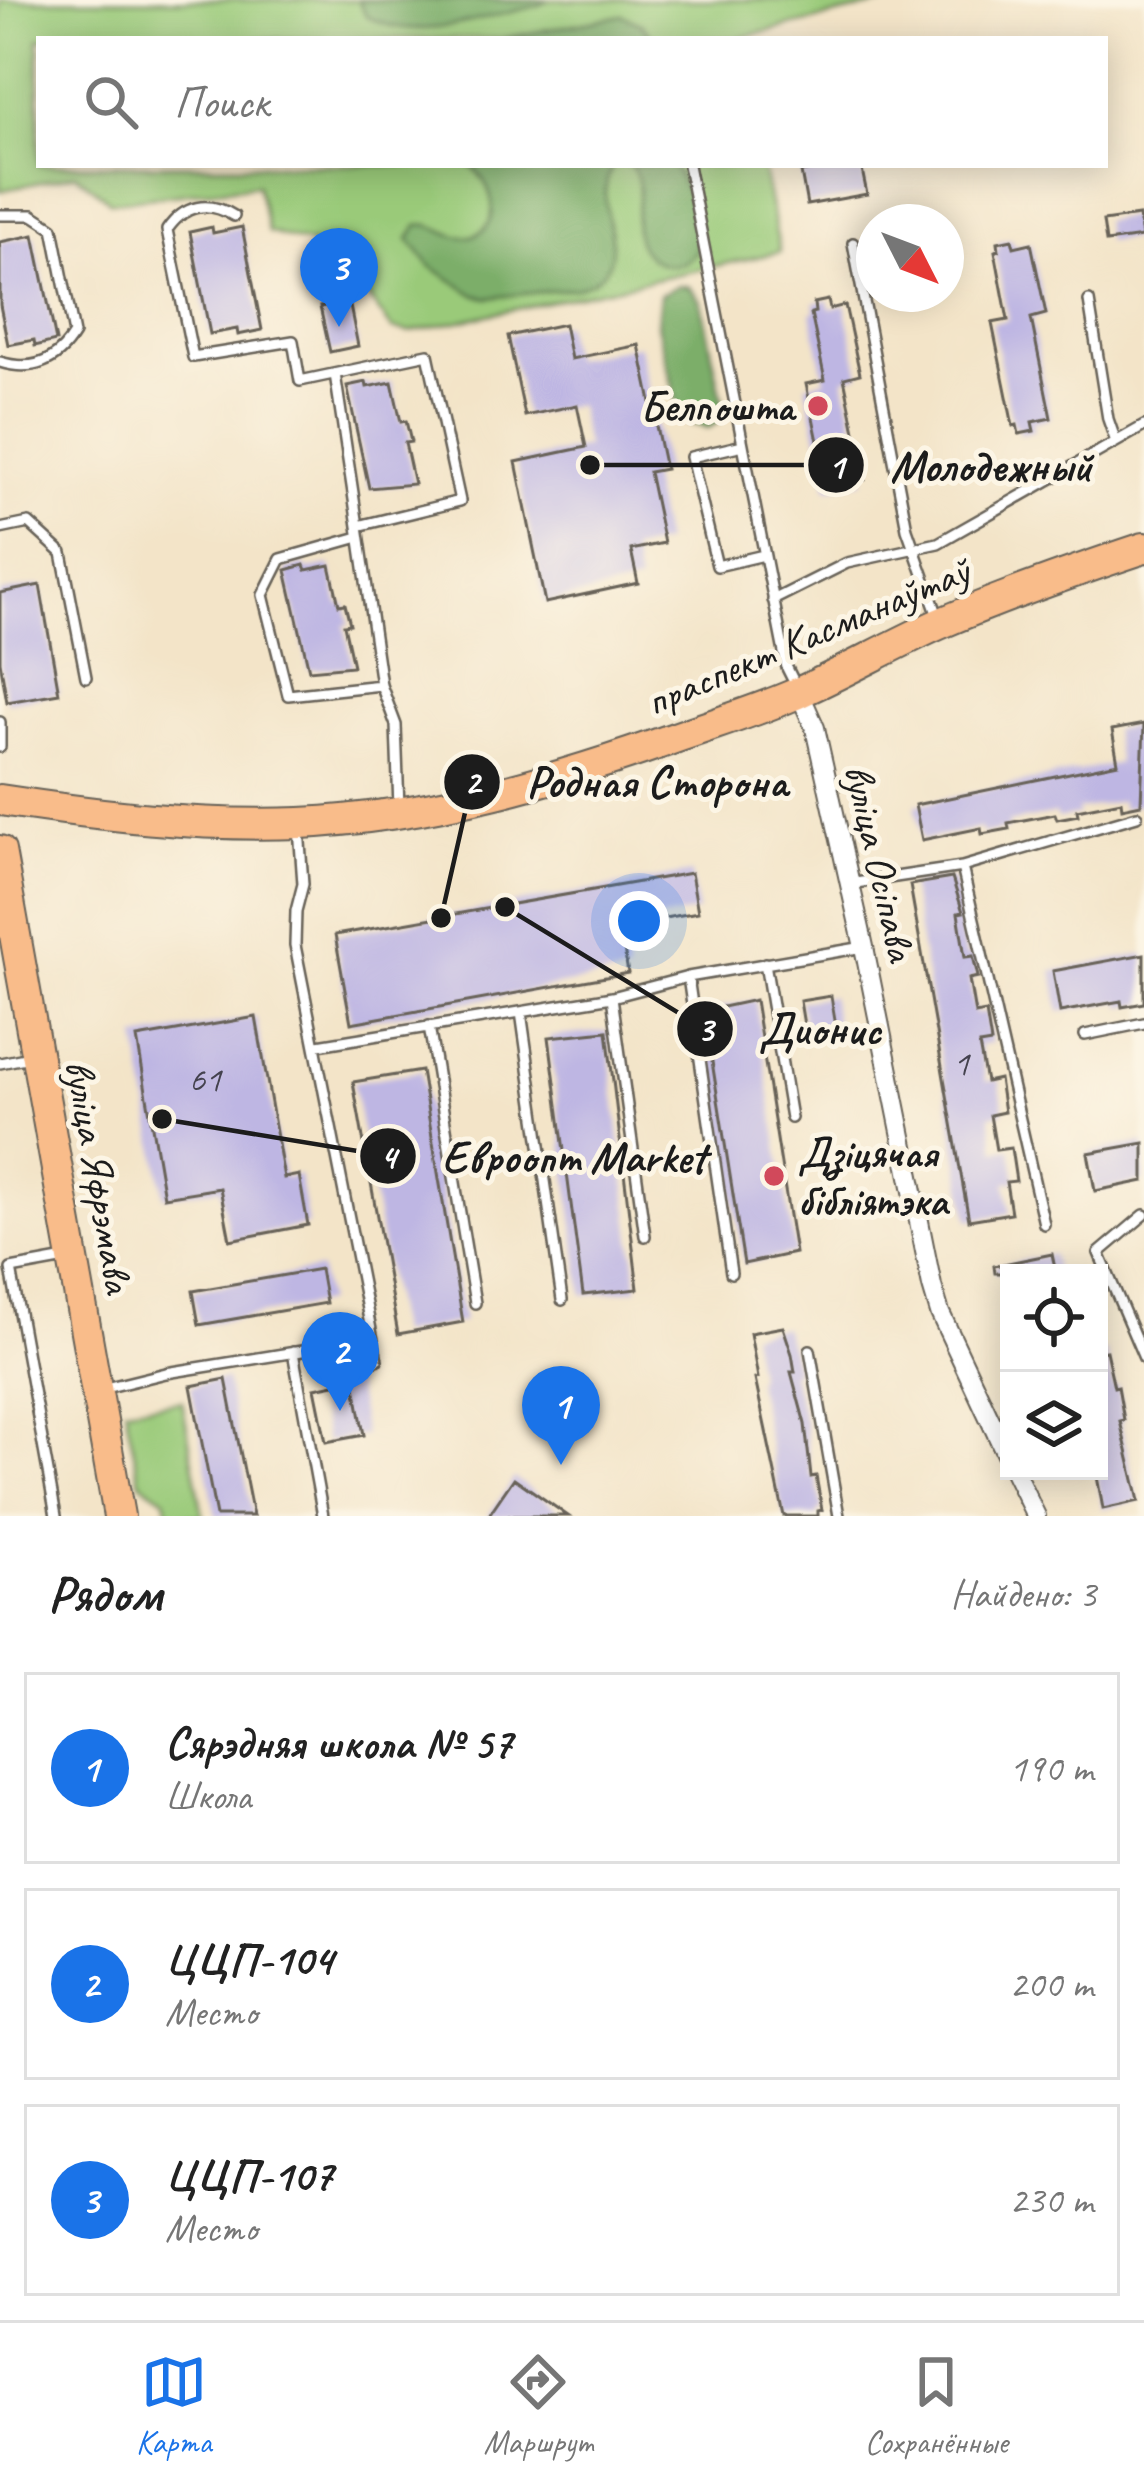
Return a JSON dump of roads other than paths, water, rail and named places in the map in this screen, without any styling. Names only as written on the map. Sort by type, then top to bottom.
[{"type":"main road","name":"праспект Касманаўтаў","points":[[0,800],[180,821],[299,823],[399,814],[471,799],[630,754],[800,692],[940,624],[1043,581],[1144,548]]},
{"type":"main road","name":"вуліца Яфрэмава","points":[[0,851],[10,973],[35,1056],[118,1516]]},
{"type":"street","name":"вуліца Осіпава","points":[[800,692],[815,728],[864,947],[923,1251],[940,1313],[1000,1441]]},
{"type":"street","points":[[1018,1480],[1036,1516]]},
{"type":"lane","points":[[689,168],[787,668],[800,692]]},
{"type":"lane","points":[[234,216],[218,207],[200,206],[180,214],[167,230],[193,357],[293,341],[300,381],[428,354],[460,501],[281,559],[263,595],[288,695],[381,685]]},
{"type":"lane","points":[[0,215],[33,215],[53,228],[74,334],[62,351],[45,362],[25,367],[0,362]]},
{"type":"lane","points":[[853,243],[907,529],[940,624]]},
{"type":"lane","points":[[1089,301],[1116,442]]},
{"type":"lane","points":[[334,374],[381,685],[396,725],[399,814]]},
{"type":"lane","points":[[773,600],[847,563],[938,543],[1144,426]]},
{"type":"lane","points":[[742,445],[692,457],[717,566],[764,555]]},
{"type":"lane","points":[[0,529],[29,523],[62,553],[86,677]]},
{"type":"lane","points":[[0,747],[1,724]]},
{"type":"lane","points":[[849,884],[962,867],[1137,816]]},
{"type":"lane","points":[[299,823],[303,884],[295,945],[376,1360]]},
{"type":"lane","points":[[962,867],[1044,1224]]},
{"type":"lane","points":[[318,1045],[612,997],[688,977],[864,947]]},
{"type":"lane","points":[[765,963],[791,1118]]},
{"type":"lane","points":[[688,977],[730,1273]]},
{"type":"lane","points":[[612,997],[645,1237]]},
{"type":"lane","points":[[521,1012],[562,1300]]},
{"type":"lane","points":[[1085,1035],[1144,1022]]},
{"type":"lane","points":[[430,1026],[475,1303]]},
{"type":"lane","points":[[0,1063],[35,1056]]},
{"type":"lane","points":[[1144,1215],[1099,1253],[1144,1358]]},
{"type":"lane","points":[[56,1516],[6,1270],[71,1258]]},
{"type":"lane","points":[[96,1390],[308,1349]]},
{"type":"lane","points":[[810,1350],[838,1516]]},
{"type":"lane","points":[[293,1352],[323,1516]]},
{"type":"place","name":"ЦЦП-107","points":[[339,327]]},
{"type":"place","name":"Белпошта","points":[[818,406]]},
{"type":"place","name":"Молодежный","points":[[590,465]]},
{"type":"place","name":"Дионис","points":[[505,907]]},
{"type":"place","name":"Родная Сторона","points":[[441,918]]},
{"type":"place","name":"Евроопт Market","points":[[162,1119]]},
{"type":"place","name":"Дзіцячая бібліятэка","points":[[774,1176]]},
{"type":"place","name":"ЦЦП-104","points":[[340,1411]]},
{"type":"place","name":"Сярэдняя школа № 57","points":[[561,1465]]}]
